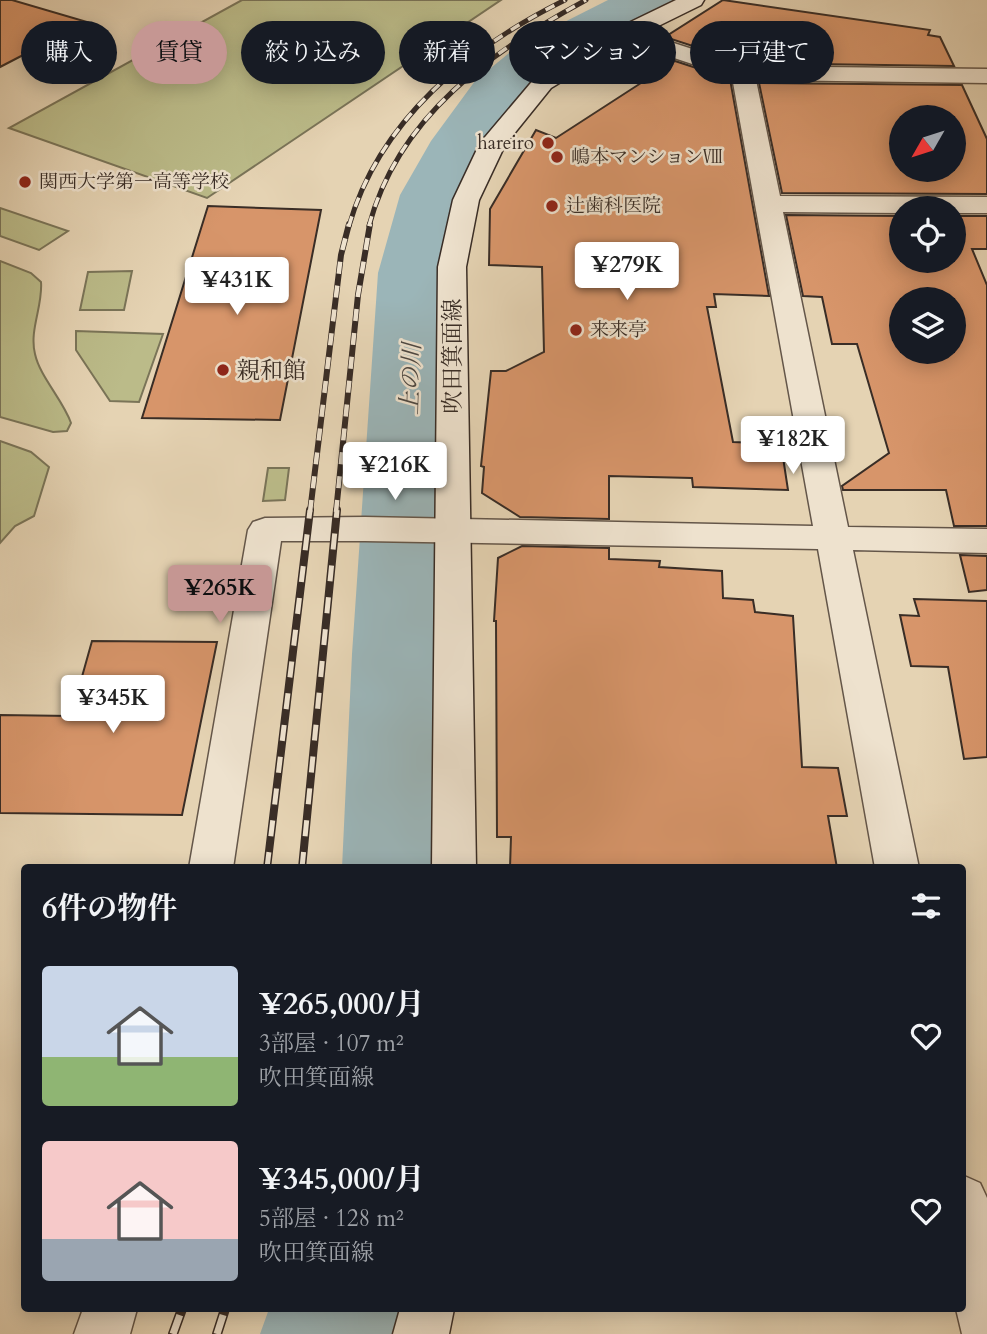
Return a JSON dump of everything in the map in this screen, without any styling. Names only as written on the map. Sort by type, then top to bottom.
[{"type":"street","name":"吹田箕面線","points":[[650,21],[693,0]]},
{"type":"street","points":[[834,74],[987,76]]},
{"type":"street","name":"吹田箕面線","points":[[454,864],[437,531],[452,267],[466,200],[492,143],[542,84]]},
{"type":"street","points":[[745,84],[896,864]]},
{"type":"street","points":[[768,204],[987,205]]},
{"type":"street","points":[[212,864],[265,530],[365,529],[987,541]]},
{"type":"street","points":[[966,1221],[987,1327]]},
{"type":"street","points":[[102,1334],[109,1312]]},
{"type":"street","points":[[421,1334],[426,1312]]},
{"type":"green space","points":[[242,0],[501,0],[470,21],[399,21],[399,69],[385,78],[385,21],[241,21],[241,84],[376,84],[207,198],[9,128],[89,84],[117,84],[117,69],[131,61],[131,84],[227,84],[227,21],[204,21]]},
{"type":"green space","points":[[0,208],[68,231],[39,250],[0,236]]},
{"type":"green space","points":[[0,261],[31,273],[41,282],[34,336],[35,354],[71,423],[67,431],[53,432],[0,417]]},
{"type":"green space","points":[[132,271],[124,310],[80,310],[88,272]]},
{"type":"green space","points":[[76,331],[163,334],[139,402],[110,401],[76,350]]},
{"type":"green space","points":[[0,441],[31,452],[49,467],[34,516],[15,526],[0,543]]},
{"type":"green space","points":[[268,468],[289,468],[285,500],[263,501]]},
{"type":"building","points":[[0,0],[12,0],[84,21],[21,21],[21,56],[0,67]]},
{"type":"building","points":[[723,0],[930,30],[928,35],[940,37],[954,66],[834,64],[834,21],[690,21]]},
{"type":"building","points":[[690,21],[690,45],[676,41],[676,30]]},
{"type":"building","points":[[676,61],[690,66],[690,84],[731,84],[769,296],[714,294],[716,307],[707,307],[733,442],[781,444],[788,490],[693,487],[692,478],[609,476],[609,519],[520,517],[482,493],[484,467],[481,466],[491,371],[506,371],[544,352],[542,267],[489,265],[490,209],[536,130],[556,138],[639,84],[676,84]]},
{"type":"building","points":[[759,84],[962,85],[987,139],[987,194],[782,193]]},
{"type":"building","name":"親和館","points":[[208,206],[321,210],[280,420],[142,418]]},
{"type":"building","points":[[786,215],[889,216],[889,273],[966,273],[966,216],[987,216],[987,249],[972,249],[987,285],[987,526],[954,526],[946,490],[843,490],[842,486],[889,453],[857,344],[832,344],[822,297],[803,296]]},
{"type":"building","points":[[522,546],[609,548],[609,559],[660,561],[659,567],[722,571],[723,598],[753,600],[755,612],[793,616],[802,767],[838,768],[847,816],[828,816],[836,864],[510,864],[511,837],[497,837],[494,621],[498,558]]},
{"type":"building","points":[[960,555],[987,556],[987,590],[969,592]]},
{"type":"building","points":[[914,599],[987,601],[987,757],[964,759],[948,667],[911,666],[900,615],[919,616]]},
{"type":"building","points":[[92,641],[217,642],[182,815],[0,813],[0,715],[71,716]]},
{"type":"waterway","name":"上の川","points":[[398,864],[401,654],[414,273],[434,195],[463,141],[496,94],[540,57],[584,32],[653,0]]},
{"type":"waterway","name":"上の川","points":[[331,1334],[338,1312]]},
{"type":"railway","points":[[349,226],[363,188],[382,153],[405,120],[463,64],[495,40],[565,0]]},
{"type":"railway","points":[[369,226],[383,187],[402,151],[453,91],[517,41],[586,0]]},
{"type":"railway","points":[[310,512],[341,255],[349,224]]},
{"type":"railway","points":[[336,512],[358,295],[370,224]]},
{"type":"railway","points":[[267,864],[310,510]]},
{"type":"railway","points":[[302,864],[337,510]]},
{"type":"railway","points":[[173,1334],[181,1312]]},
{"type":"railway","points":[[217,1334],[224,1312]]},
{"type":"place","name":"hareiro","points":[[548,143]]},
{"type":"place","name":"嶋本マンションⅧ","points":[[557,157]]},
{"type":"place","name":"関西大学第一高等学校","points":[[25,182]]},
{"type":"place","name":"辻歯科医院","points":[[552,206]]},
{"type":"place","name":"来来亭","points":[[576,330]]},
{"type":"place","name":"親和館","points":[[223,370]]}]
